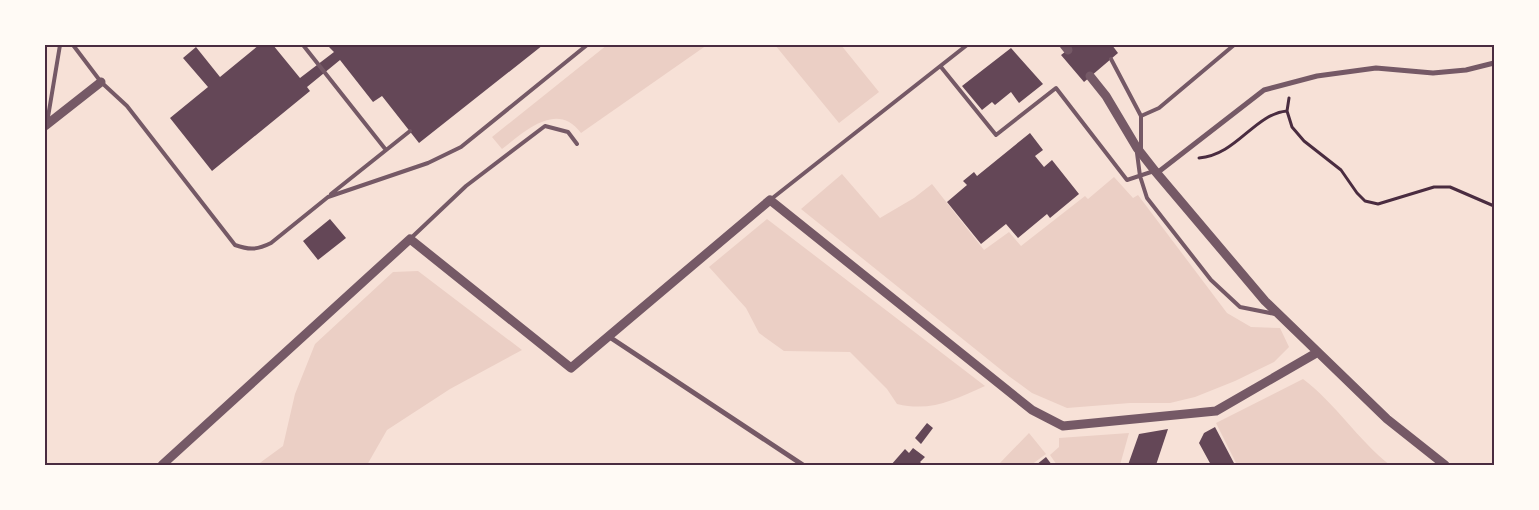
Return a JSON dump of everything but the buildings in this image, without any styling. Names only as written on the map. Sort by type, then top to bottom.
[{"type":"street","points":[[1156,172],[1264,90],[1317,76],[1376,68],[1433,73],[1466,70],[1494,63]]},
{"type":"street","points":[[1090,76],[1106,96],[1139,150],[1156,172],[1277,314],[1387,419],[1445,465]]},
{"type":"street","points":[[46,125],[100,82]]},
{"type":"street","points":[[162,465],[410,239],[571,368],[770,200],[1032,410],[1063,426],[1216,412],[1318,352]]},
{"type":"street","points":[[607,336],[803,465]]},
{"type":"lane","points":[[46,125],[60,45]]},
{"type":"lane","points":[[73,45],[100,82],[127,106],[235,245],[249,250],[260,249],[271,243],[410,131]]},
{"type":"lane","points":[[303,45],[386,150]]},
{"type":"lane","points":[[328,197],[428,163],[461,147],[587,45]]},
{"type":"lane","points":[[770,200],[967,45]]},
{"type":"lane","points":[[1141,116],[1159,108],[1234,45]]},
{"type":"lane","points":[[1111,59],[1141,116],[1140,176],[1147,198],[1211,280],[1240,307],[1277,314]]},
{"type":"lane","points":[[941,67],[996,135],[1056,88],[1127,180],[1156,172]]},
{"type":"lane","points":[[410,239],[466,186],[545,126],[568,132],[577,144]]},
{"type":"path","points":[[1290,83],[1288,111],[1292,127],[1304,141],[1340,170],[1357,193],[1365,200],[1378,204],[1434,186],[1450,187],[1494,206]]},
{"type":"path","points":[[1187,150],[1197,158],[1213,157],[1230,148],[1270,117],[1279,112],[1288,111]]},
{"type":"shaded area","points":[[607,45],[707,45],[581,133],[572,124],[562,119],[551,119],[530,128],[502,149],[492,137]]},
{"type":"shaded area","points":[[775,45],[841,45],[879,92],[839,123]]},
{"type":"shaded area","points":[[842,174],[880,218],[914,198],[932,184],[984,250],[1009,232],[1021,246],[1085,196],[1088,199],[1114,177],[1133,198],[1138,195],[1227,313],[1251,327],[1280,328],[1289,347],[1274,362],[1235,381],[1195,397],[1170,403],[1130,403],[1067,408],[1032,393],[1010,377],[801,209]]},
{"type":"shaded area","points":[[767,219],[985,386],[932,406],[921,407],[897,404],[887,389],[850,352],[784,351],[759,333],[746,308],[709,267]]},
{"type":"shaded area","points":[[418,271],[522,350],[450,389],[387,430],[367,465],[257,465],[283,446],[295,394],[315,344],[393,272]]},
{"type":"shaded area","points":[[1303,379],[1326,399],[1368,445],[1390,465],[1237,465],[1216,423]]},
{"type":"shaded area","points":[[1029,433],[1046,454],[1031,465],[998,465]]},
{"type":"shaded area","points":[[1129,433],[1120,465],[1057,465],[1050,455],[1059,447],[1059,438]]}]
